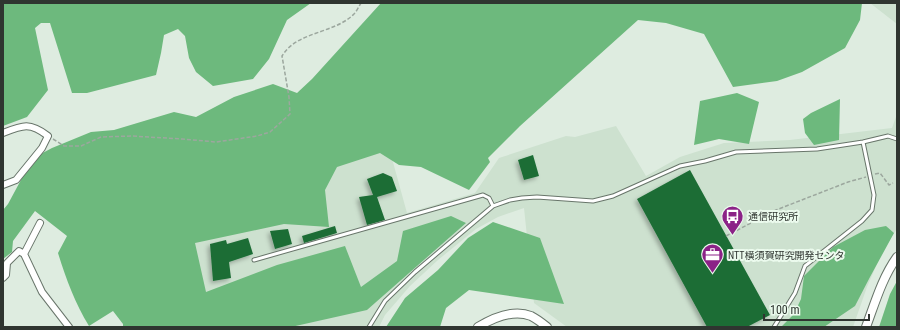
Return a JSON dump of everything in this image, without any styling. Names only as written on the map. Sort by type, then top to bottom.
[{"type":"street","points":[[3,133],[29,125],[40,129],[48,136],[42,148],[16,180],[3,185]]},
{"type":"street","points":[[24,254],[40,223]]},
{"type":"street","points":[[3,278],[6,276],[7,263],[19,251],[24,254],[42,292],[69,327]]},
{"type":"street","points":[[866,327],[881,286],[890,267],[897,257]]},
{"type":"street","points":[[478,327],[499,317],[520,314],[530,316],[547,327]]},
{"type":"lane","points":[[369,327],[385,301],[427,262],[492,206],[510,200],[537,197],[593,201],[613,196],[680,166],[705,161],[736,152],[816,149],[862,142],[888,136],[897,139]]},
{"type":"lane","points":[[774,327],[795,293],[805,266],[862,221],[872,210],[874,195],[862,142]]},
{"type":"lane","points":[[254,260],[483,195],[489,198],[492,206]]},
{"type":"path","points":[[48,136],[64,146],[81,146],[101,137],[132,136],[216,142],[256,136],[270,132],[290,114],[289,97],[282,56],[286,49],[296,41],[344,21],[354,13],[361,3]]},
{"type":"path","points":[[726,236],[776,210],[848,182],[880,173],[889,185],[893,183]]},
{"type":"shaded area","points":[[870,3],[897,3],[897,24]]},
{"type":"shaded area","points":[[897,114],[897,229],[883,250],[867,287],[853,327],[567,327],[534,303],[524,208],[498,217],[476,229],[438,260],[410,286],[385,315],[379,327],[208,327],[191,232],[317,185],[341,150],[388,144],[407,213],[475,193],[499,158],[566,136],[575,137],[616,126],[646,176],[680,157],[724,143],[790,140],[892,128]]},
{"type":"green space","points":[[3,3],[311,3],[287,20],[269,59],[253,79],[213,86],[196,72],[189,58],[185,36],[178,29],[164,35],[156,75],[87,93],[72,93],[50,23],[41,23],[35,28],[48,90],[27,117],[3,126]]},
{"type":"green space","points":[[381,3],[862,3],[860,20],[845,48],[802,72],[777,81],[733,87],[704,34],[666,23],[638,20],[520,126],[488,158],[490,162],[469,190],[421,167],[399,165],[380,153],[337,167],[325,190],[329,227],[284,224],[195,243],[206,292],[277,265],[345,246],[361,287],[397,261],[403,231],[451,216],[466,223],[367,310],[291,327],[123,327],[123,324],[113,311],[89,326],[71,291],[58,253],[67,236],[35,211],[13,241],[12,252],[3,259],[3,210],[35,157],[52,148],[91,132],[114,130],[174,112],[196,117],[234,97],[273,84],[297,93],[312,79]]},
{"type":"green space","points":[[737,93],[759,102],[749,144],[719,139],[694,145],[700,101]]},
{"type":"green space","points":[[840,99],[839,140],[814,145],[805,133],[803,119],[811,113]]},
{"type":"green space","points":[[493,222],[540,238],[564,304],[469,290],[446,308],[440,327],[386,327],[405,298],[438,270],[468,238]]},
{"type":"green space","points":[[886,226],[894,233],[855,306],[824,327],[781,327],[794,314],[801,299],[804,276],[833,247],[865,230]]},
{"type":"green space","points":[[897,281],[897,327],[879,327],[890,294]]},
{"type":"building","points":[[533,155],[539,176],[524,180],[518,160]]},
{"type":"building","name":"NTT横須賀研究開発センタ","points":[[690,170],[770,315],[747,327],[707,327],[637,199]]},
{"type":"building","points":[[383,173],[392,177],[397,191],[377,197],[385,220],[367,225],[359,197],[373,195],[367,179]]},
{"type":"building","points":[[335,226],[337,233],[304,243],[302,236]]},
{"type":"building","points":[[288,229],[292,244],[275,249],[270,231]]},
{"type":"building","points":[[248,238],[253,254],[229,262],[231,278],[213,281],[210,244],[226,240],[227,244]]},
{"type":"place","name":"通信研究所","points":[[732,236]]},
{"type":"place","name":"NTT横須賀研究開発センタ","points":[[713,274]]}]
